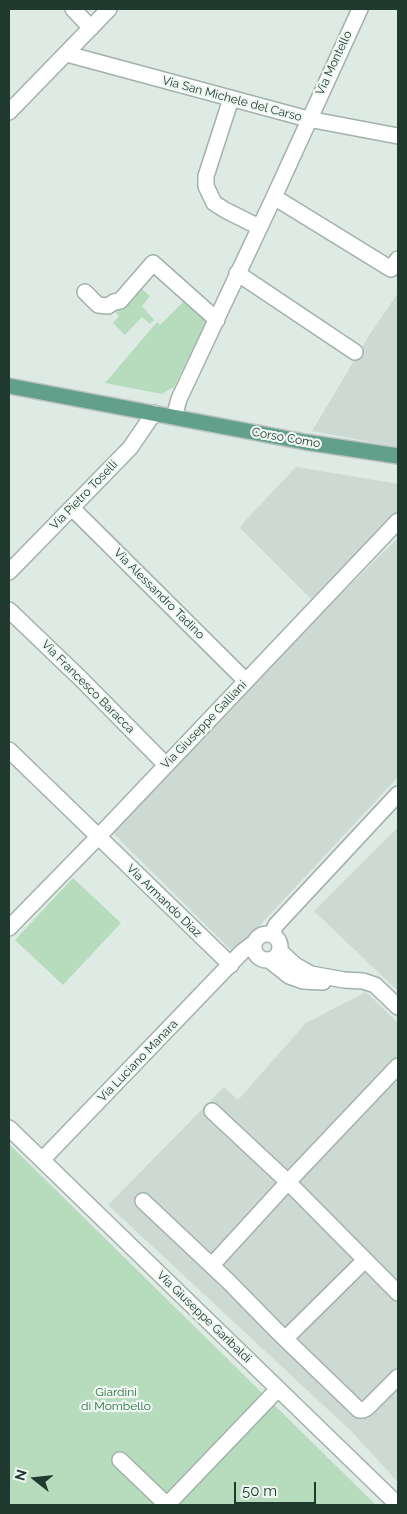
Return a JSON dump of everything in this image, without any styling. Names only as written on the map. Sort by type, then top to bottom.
[{"type":"main road","name":"Corso Como","points":[[9,386],[323,445],[398,456]]},
{"type":"street","points":[[9,112],[109,9]]},
{"type":"street","name":"Via Montello","points":[[237,273],[360,9]]},
{"type":"street","points":[[78,11],[91,28]]},
{"type":"street","name":"Via San Michele del Carso","points":[[67,54],[308,119],[398,136]]},
{"type":"street","points":[[231,99],[206,176],[206,186],[214,203],[259,227]]},
{"type":"street","points":[[274,197],[391,269],[398,259]]},
{"type":"street","points":[[85,292],[98,305],[108,306],[120,301],[153,263],[217,320]]},
{"type":"street","points":[[174,417],[179,399],[237,273],[354,352]]},
{"type":"street","name":"Via Pietro Toselli","points":[[9,572],[130,448],[154,413]]},
{"type":"street","name":"Via Alessandro Tadino","points":[[72,508],[246,681]]},
{"type":"street","name":"Via Giuseppe Galliani","points":[[9,928],[398,521]]},
{"type":"street","name":"Via Francesco Baracca","points":[[9,610],[166,765]]},
{"type":"street","name":"Via Armando Diaz","points":[[9,750],[98,837],[233,963]]},
{"type":"street","points":[[233,963],[249,956],[265,953],[280,943],[272,934],[276,925],[398,794]]},
{"type":"street","points":[[265,953],[289,976],[303,981],[363,981],[374,985],[398,1007]]},
{"type":"street","name":"Via Luciano Manara","points":[[42,1160],[233,963]]},
{"type":"street","points":[[212,1265],[398,1066]]},
{"type":"street","points":[[212,1111],[288,1182],[398,1292]]},
{"type":"street","name":"Via Giuseppe Garibaldi","points":[[9,1128],[398,1505]]},
{"type":"street","points":[[143,1201],[212,1265],[359,1410],[366,1408],[398,1377]]},
{"type":"street","points":[[285,1339],[365,1260]]},
{"type":"street","points":[[120,1460],[167,1505],[278,1389]]},
{"type":"shaded area","points":[[398,293],[398,447],[312,431],[370,334]]},
{"type":"shaded area","points":[[296,467],[398,484],[398,511],[311,599],[240,528]]},
{"type":"shaded area","points":[[398,538],[398,777],[234,953],[113,833],[336,599]]},
{"type":"shaded area","points":[[398,827],[398,991],[314,911]]},
{"type":"shaded area","points":[[366,992],[398,1023],[398,1482],[351,1431],[108,1205],[224,1087],[238,1100],[306,1023]]},
{"type":"green space","points":[[141,288],[150,296],[142,306],[154,320],[150,324],[142,317],[125,335],[113,323],[119,316],[113,309],[115,307],[123,308]]},
{"type":"green space","points":[[186,299],[208,318],[174,387],[162,394],[105,383],[157,322],[160,325]]},
{"type":"green space","points":[[73,878],[121,923],[63,985],[15,940]]},
{"type":"green space","name":"Giardini di Mombello","points":[[9,1144],[376,1505],[9,1505]]}]
